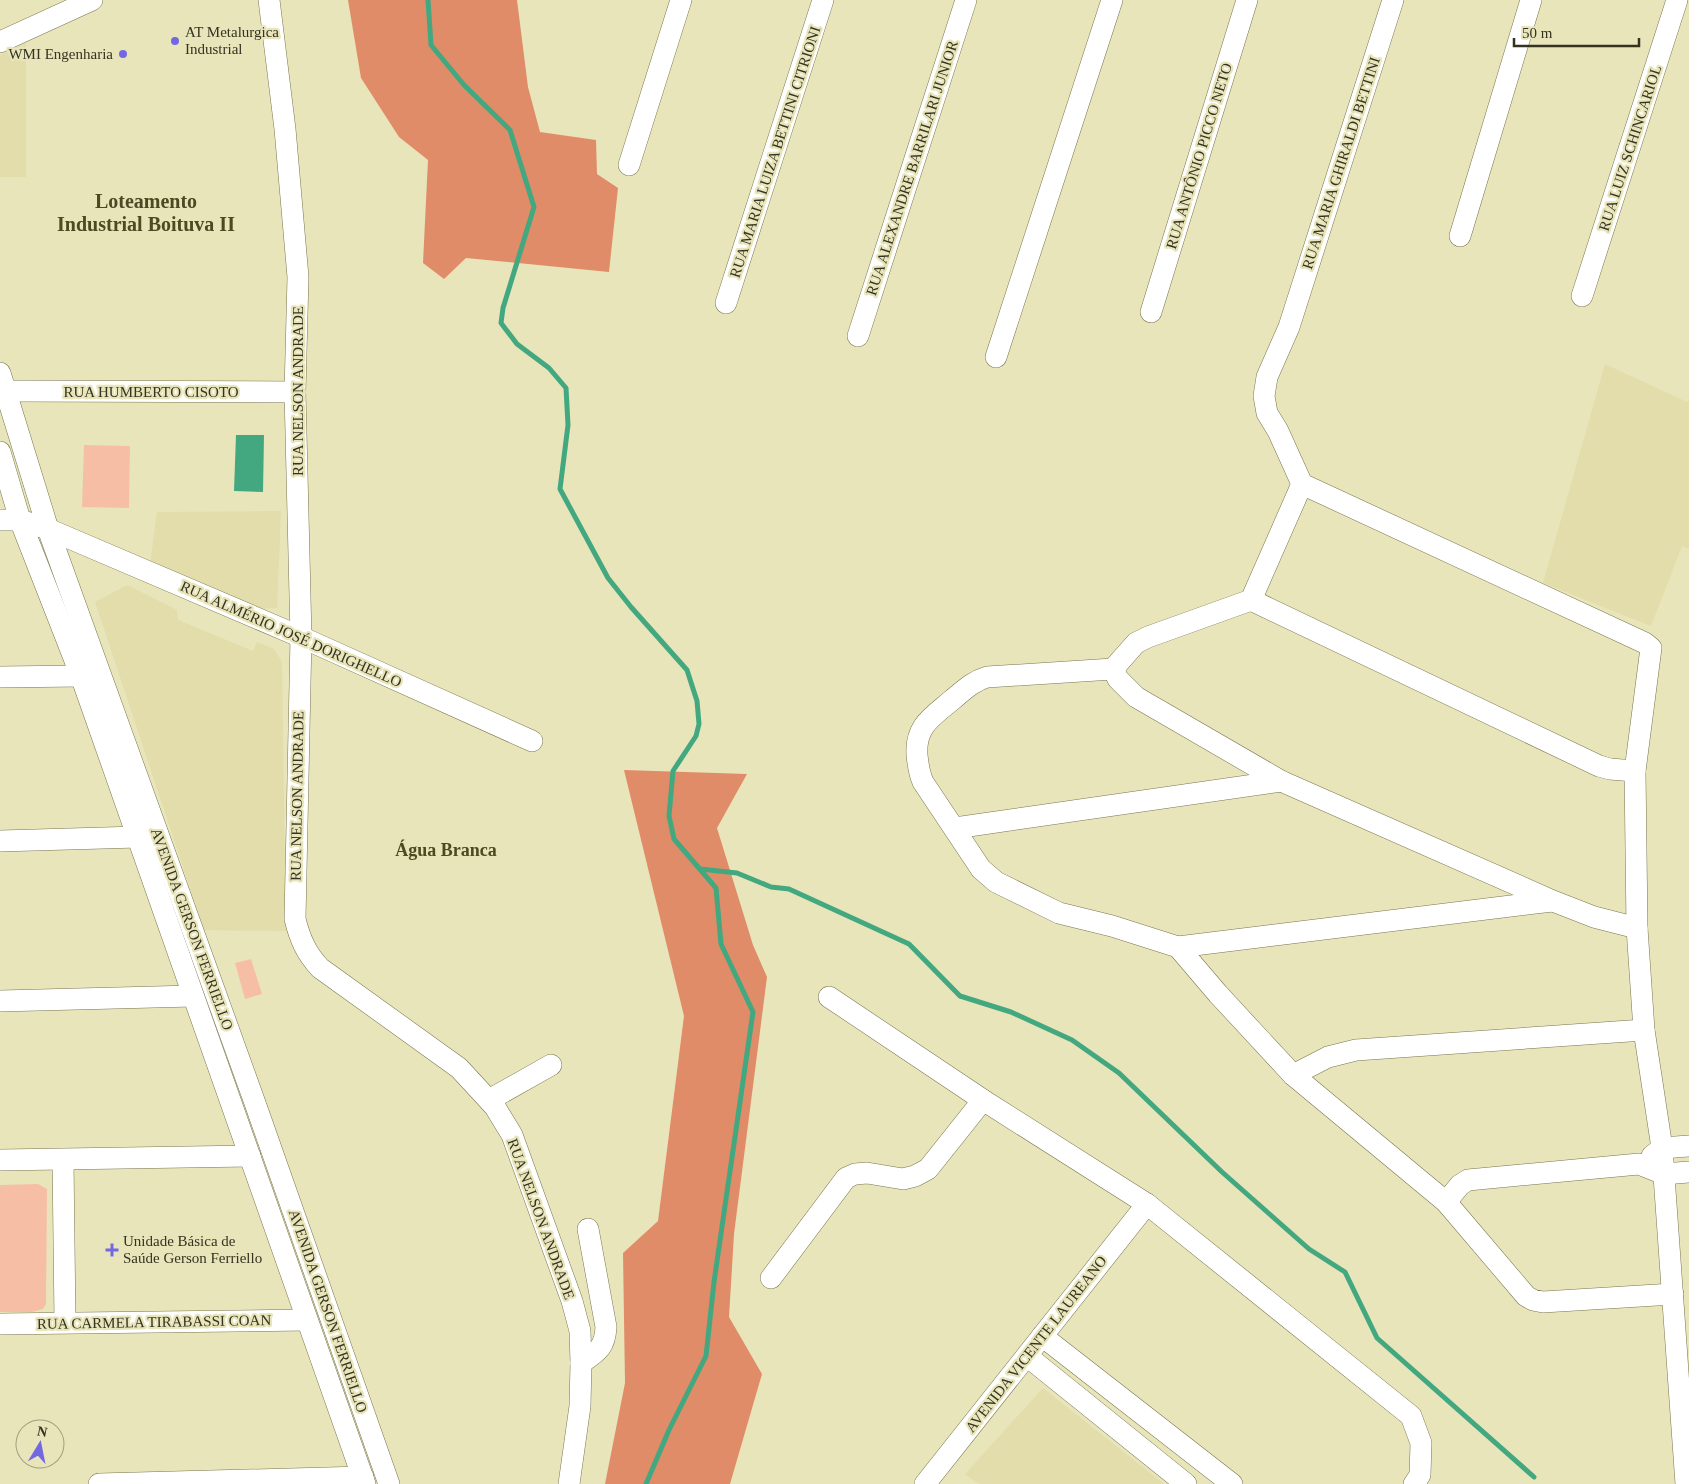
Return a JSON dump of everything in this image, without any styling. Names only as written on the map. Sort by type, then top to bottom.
[{"type":"street","points":[[0,42],[92,0]]},
{"type":"street","name":"RUA NELSON ANDRADE","points":[[269,0],[285,129],[298,276],[295,392],[301,637],[295,919],[303,945],[310,957],[320,968],[459,1068],[495,1107],[512,1135],[572,1301],[580,1332],[580,1406],[569,1484]]},
{"type":"street","points":[[629,165],[681,0]]},
{"type":"street","name":"RUA MARIA LUIZA BETTINI CITRIONI","points":[[726,304],[823,0]]},
{"type":"street","name":"RUA ALEXANDRE BARRILARI JUNIOR","points":[[858,336],[966,0]]},
{"type":"street","points":[[996,357],[1112,0]]},
{"type":"street","name":"RUA MARIA GHIRALDI BETTINI","points":[[1302,484],[1278,431],[1267,413],[1264,396],[1267,377],[1289,327],[1393,0]]},
{"type":"street","points":[[1460,236],[1531,0]]},
{"type":"street","name":"RUA LUIZ SCHINCARIOL","points":[[1582,296],[1677,0]]},
{"type":"street","name":"RUA ANTÔNIO PICCO NETO","points":[[1151,312],[1240,2]]},
{"type":"street","name":"RUA HUMBERTO CISOTO","points":[[3,382],[295,392]]},
{"type":"street","name":"AVENIDA GERSON FERRIELLO","points":[[3,382],[48,529],[259,1112],[389,1484]]},
{"type":"street","name":"AVENIDA GERSON FERRIELLO","points":[[0,452],[10,520],[81,676],[364,1480]]},
{"type":"street","points":[[1251,600],[1302,484],[1649,645],[1651,648],[1635,771],[1637,928],[1644,1030],[1662,1148],[1686,1484]]},
{"type":"street","name":"RUA ALMÉRIO JOSÉ DORIGHELLO","points":[[10,520],[48,529],[301,637],[532,741]]},
{"type":"street","points":[[1553,901],[1178,947],[1112,926],[1059,913],[996,882],[981,869],[955,828],[927,790],[919,773],[917,741],[919,733],[925,724],[972,683],[981,679],[1113,669],[1136,643],[1148,637],[1251,600],[1599,766],[1635,771]]},
{"type":"street","points":[[1113,669],[1118,679],[1136,697],[1281,781],[1553,901],[1594,917],[1637,928]]},
{"type":"street","points":[[0,677],[81,676]]},
{"type":"street","points":[[955,828],[1281,781]]},
{"type":"street","points":[[0,841],[138,838]]},
{"type":"street","points":[[1178,947],[1218,994],[1293,1075],[1446,1202],[1526,1296],[1533,1300],[1547,1302],[1673,1294]]},
{"type":"street","points":[[0,1001],[193,996]]},
{"type":"street","points":[[829,997],[983,1100],[1147,1204],[1411,1416],[1421,1443],[1420,1475],[1414,1484]]},
{"type":"street","points":[[1293,1075],[1328,1058],[1356,1050],[1644,1030]]},
{"type":"street","points":[[489,1100],[551,1066]]},
{"type":"street","points":[[771,1278],[846,1178],[867,1172],[903,1179],[915,1176],[928,1169],[983,1100]]},
{"type":"street","points":[[1639,1164],[1662,1148],[1689,1146]]},
{"type":"street","points":[[0,1160],[250,1156]]},
{"type":"street","points":[[63,1160],[65,1322]]},
{"type":"street","points":[[1446,1202],[1460,1185],[1468,1180],[1639,1164],[1664,1174],[1689,1172]]},
{"type":"street","name":"AVENIDA VICENTE LAUREANO","points":[[925,1484],[1147,1204]]},
{"type":"street","points":[[581,1362],[599,1350],[606,1339],[606,1327],[588,1229]]},
{"type":"street","name":"RUA CARMELA TIRABASSI COAN","points":[[0,1324],[307,1320]]},
{"type":"street","points":[[1042,1336],[1232,1484]]},
{"type":"street","points":[[1027,1356],[1186,1484]]},
{"type":"street","points":[[98,1484],[364,1480]]},
{"type":"shaded area","points":[[348,0],[517,0],[528,87],[540,132],[596,140],[597,174],[618,188],[609,272],[466,258],[444,279],[423,263],[428,160],[399,137],[361,78]]},
{"type":"shaded area","points":[[26,43],[26,177],[0,177],[0,55]]},
{"type":"shaded area","points":[[1605,364],[1687,402],[1689,399],[1689,549],[1682,546],[1651,626],[1543,583]]},
{"type":"shaded area","points":[[236,435],[264,435],[263,492],[234,491]]},
{"type":"shaded area","points":[[84,445],[130,446],[129,508],[82,507]]},
{"type":"shaded area","points":[[281,511],[277,608],[253,609],[150,565],[157,512]]},
{"type":"shaded area","points":[[127,585],[177,610],[178,620],[253,651],[257,642],[274,649],[282,662],[286,931],[204,930],[95,602]]},
{"type":"shaded area","points":[[624,770],[747,774],[717,828],[753,945],[767,977],[734,1234],[729,1317],[762,1374],[730,1484],[605,1484],[625,1383],[623,1253],[658,1221],[684,1016]]},
{"type":"shaded area","points":[[251,959],[262,994],[245,999],[235,963]]},
{"type":"shaded area","points":[[38,1184],[47,1189],[46,1304],[43,1309],[32,1312],[0,1312],[0,1185]]},
{"type":"shaded area","points":[[1043,1388],[1164,1484],[979,1484],[965,1474]]},
{"type":"waterway","points":[[428,0],[431,45],[464,85],[510,130],[534,207],[503,308],[501,323],[517,344],[549,368],[566,388],[568,425],[560,489],[608,578],[687,670],[697,701],[699,724],[696,736],[673,771],[669,816],[674,839],[716,888],[721,944],[753,1012],[714,1282],[706,1356],[669,1430],[646,1484]]},
{"type":"waterway","points":[[700,869],[737,873],[771,887],[789,889],[909,944],[960,996],[1011,1012],[1072,1040],[1119,1073],[1222,1172],[1309,1249],[1345,1272],[1377,1338],[1534,1477]]},
{"type":"place","name":"AT Metalurgica Industrial","points":[[175,41]]},
{"type":"place","name":"WMI Engenharia","points":[[123,54]]},
{"type":"place","name":"Unidade Básica de Saúde Gerson Ferriello","points":[[112,1250]]},
{"type":"district","name":"Loteamento Industrial Boituva II","points":[[146,212]]},
{"type":"district","name":"Água Branca","points":[[446,850]]}]
